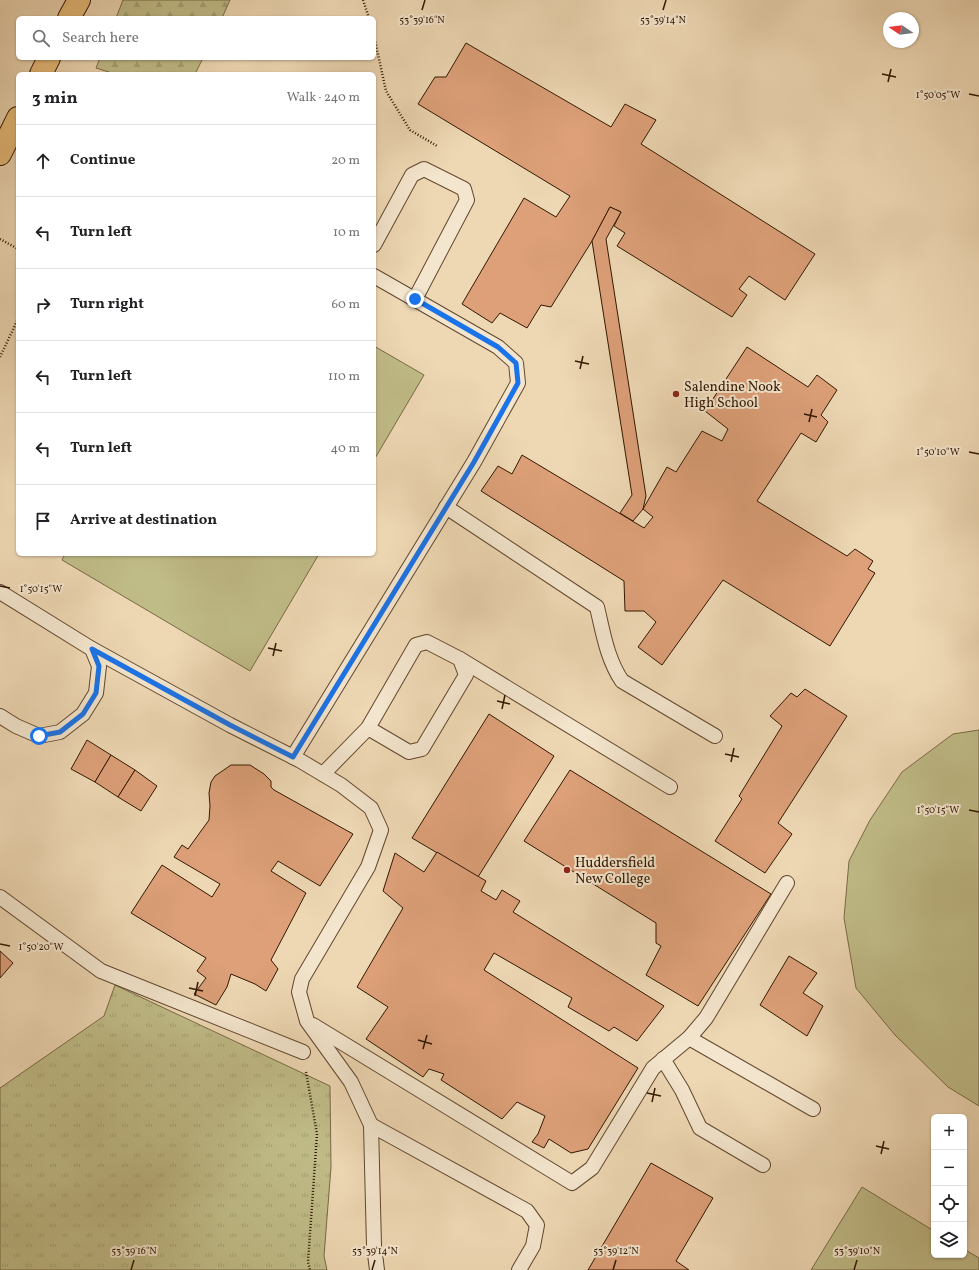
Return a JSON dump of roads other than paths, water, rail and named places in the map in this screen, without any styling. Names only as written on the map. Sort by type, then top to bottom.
[{"type":"highway","points":[[70,16],[78,0]]},
{"type":"highway","points":[[42,72],[48,60]]},
{"type":"highway","points":[[0,154],[16,122]]},
{"type":"lane","points":[[376,241],[412,175],[424,170],[464,189],[467,200],[415,299]]},
{"type":"lane","points":[[293,757],[474,462],[518,383],[516,363],[498,347],[376,277]]},
{"type":"lane","points":[[446,507],[598,607],[606,644],[614,669],[622,681],[715,736]]},
{"type":"lane","points":[[0,592],[92,649],[223,721],[293,757],[341,785],[371,808],[381,830],[368,867],[302,979],[299,992],[307,1021],[351,1082],[371,1125],[374,1246],[377,1270]]},
{"type":"lane","points":[[322,774],[368,728],[416,645],[427,642],[460,659],[670,787]]},
{"type":"lane","points":[[0,716],[16,726],[39,736],[60,732],[83,714],[96,693],[99,666],[92,649]]},
{"type":"lane","points":[[368,728],[410,752],[422,749],[466,675],[460,659]]},
{"type":"lane","points":[[307,1021],[572,1183],[592,1168],[653,1068],[689,1038],[706,1018],[787,883]]},
{"type":"lane","points":[[0,897],[101,971],[303,1052]]},
{"type":"lane","points":[[689,1038],[813,1109]]},
{"type":"lane","points":[[663,1059],[682,1090],[700,1128],[763,1165]]},
{"type":"lane","points":[[371,1125],[527,1211],[537,1225],[533,1246],[519,1270]]},
{"type":"place","name":"Salendine Nook High School","points":[[676,394]]},
{"type":"place","name":"Huddersfield New College","points":[[567,870]]}]
